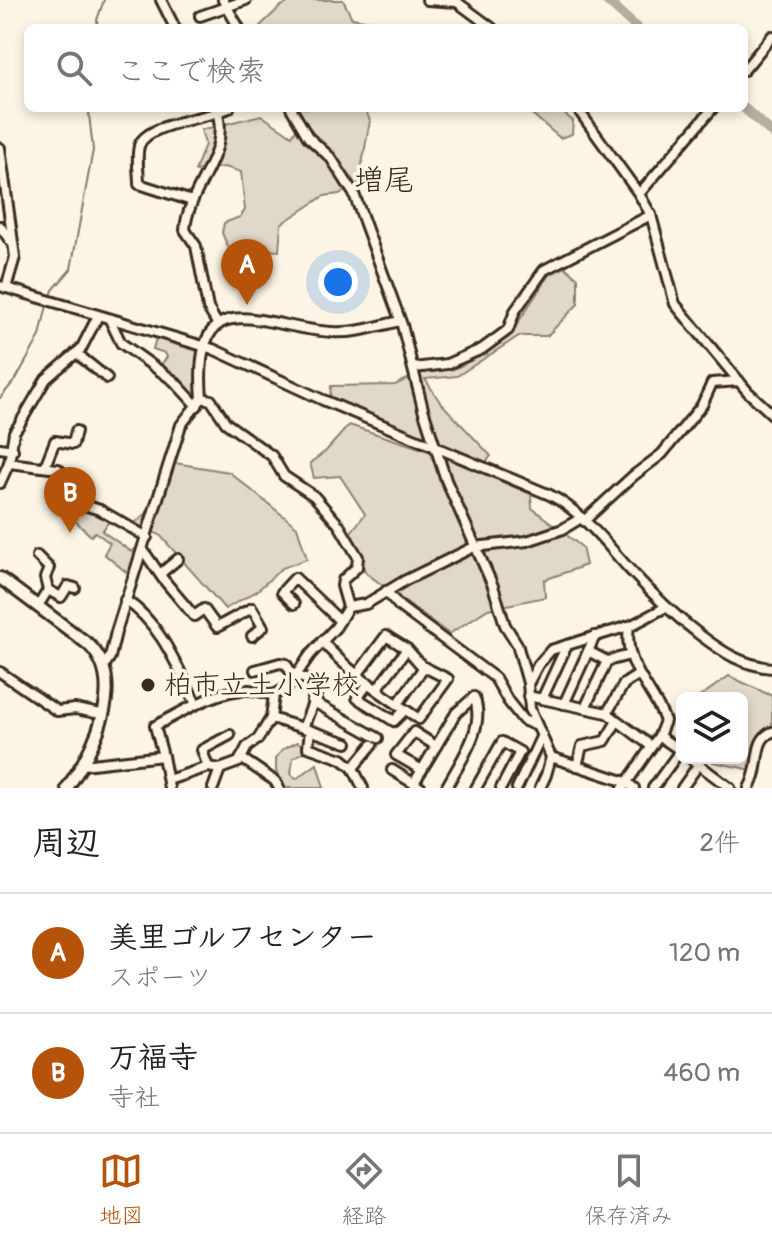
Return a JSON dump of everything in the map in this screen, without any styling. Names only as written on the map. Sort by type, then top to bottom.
[{"type":"main road","points":[[0,578],[88,644],[104,666],[108,681],[91,751],[71,787]]},
{"type":"street","points":[[161,0],[173,24]]},
{"type":"street","points":[[200,16],[225,4],[246,0]]},
{"type":"street","points":[[427,0],[457,2],[487,24]]},
{"type":"street","points":[[225,4],[237,24]]},
{"type":"street","points":[[748,65],[772,36]]},
{"type":"street","points":[[192,201],[139,184],[139,146],[146,136],[159,127],[213,112]]},
{"type":"street","points":[[217,112],[221,139],[192,201],[185,230],[196,246],[208,308],[218,325]]},
{"type":"street","points":[[293,112],[308,137],[331,158],[354,194],[400,321],[436,449],[459,514],[493,586],[505,625],[517,644],[537,726],[551,757],[544,786]]},
{"type":"street","points":[[580,112],[651,215],[673,300],[739,381],[772,414]]},
{"type":"street","points":[[639,194],[709,112]]},
{"type":"street","points":[[0,148],[15,257],[3,287],[203,346],[240,360],[323,400],[550,495],[571,508],[666,607],[729,657],[742,663],[772,668]]},
{"type":"street","points":[[414,368],[447,364],[482,349],[508,330],[515,311],[544,270],[651,215]]},
{"type":"street","points":[[0,226],[12,243]]},
{"type":"street","points":[[0,483],[13,450],[14,432],[46,379],[81,349],[98,316]]},
{"type":"street","points":[[104,666],[110,657],[181,425],[199,402],[199,363],[203,346],[218,325],[233,319],[251,318],[335,333],[400,321]]},
{"type":"street","points":[[110,320],[121,343],[199,402],[211,400],[226,423],[272,456],[284,476],[314,496],[339,525],[358,561],[354,571],[343,580],[348,607],[340,621],[284,690],[274,695],[251,689],[236,691],[196,704],[155,726],[169,784],[208,767],[220,769],[239,762],[271,718],[274,695]]},
{"type":"street","points":[[76,353],[107,378]]},
{"type":"street","points":[[348,607],[366,604],[474,547],[527,541],[583,520],[662,454],[702,405],[712,383],[739,381]]},
{"type":"street","points":[[45,466],[55,441],[73,444],[76,431]]},
{"type":"street","points":[[0,448],[13,450]]},
{"type":"street","points":[[9,463],[58,469],[66,475],[81,504],[100,510],[147,537]]},
{"type":"street","points":[[143,550],[194,616],[204,609],[217,627],[252,608],[263,627],[252,636]]},
{"type":"street","points":[[37,556],[49,568],[45,578],[48,590],[38,606]]},
{"type":"street","points":[[160,574],[178,559]]},
{"type":"street","points":[[294,604],[282,592],[295,578],[340,621]]},
{"type":"street","points":[[48,590],[61,597],[68,586],[75,588]]},
{"type":"street","points":[[386,591],[400,607],[495,678],[523,720],[537,726]]},
{"type":"street","points":[[125,600],[154,630],[196,704]]},
{"type":"street","points":[[528,683],[551,650],[629,626],[666,607]]},
{"type":"street","points":[[551,757],[628,786],[659,736],[665,721],[630,655],[626,642],[629,626]]},
{"type":"street","points":[[322,641],[341,663],[357,675],[373,686],[401,707],[419,719],[448,679],[424,667],[407,649],[386,636],[357,675]]},
{"type":"street","points":[[564,704],[595,636]]},
{"type":"street","points":[[542,699],[567,645]]},
{"type":"street","points":[[407,649],[373,686],[357,698],[394,721],[424,667]]},
{"type":"street","points":[[588,651],[607,661],[630,655]]},
{"type":"street","points":[[585,708],[607,661]]},
{"type":"street","points":[[255,670],[286,664],[294,676],[320,685],[312,701],[306,729],[308,747],[342,759],[353,768],[363,788]]},
{"type":"street","points":[[0,672],[57,711],[75,709],[101,714]]},
{"type":"street","points":[[607,713],[624,684],[638,675]]},
{"type":"street","points":[[528,696],[607,713],[651,746]]},
{"type":"street","points":[[392,770],[418,786],[422,770],[456,713],[474,697],[479,714],[473,736],[446,788]]},
{"type":"street","points":[[312,701],[375,741],[353,768]]},
{"type":"street","points":[[271,718],[347,743]]},
{"type":"street","points":[[577,766],[582,746],[605,741],[617,721]]},
{"type":"street","points":[[422,770],[396,755],[414,732],[436,746]]},
{"type":"street","points":[[749,788],[758,766],[759,743],[763,736],[772,732]]},
{"type":"street","points":[[208,767],[202,750],[230,735]]},
{"type":"street","points":[[517,788],[542,735]]},
{"type":"street","points":[[659,736],[676,748]]},
{"type":"street","points":[[476,788],[502,742],[520,752],[501,788]]},
{"type":"street","points":[[83,765],[163,756]]},
{"type":"street","points":[[241,758],[275,781],[279,788]]},
{"type":"street","points":[[653,788],[676,758]]},
{"type":"street","points":[[682,788],[699,764],[730,788]]},
{"type":"street","points":[[213,788],[220,769]]},
{"type":"street","points":[[713,788],[720,778]]},
{"type":"shaded area","points":[[294,0],[343,0],[352,18],[384,24],[262,24],[281,6]]},
{"type":"shaded area","points":[[296,112],[367,112],[370,121],[358,186],[324,196],[281,224],[279,251],[228,247],[222,233],[224,223],[240,217],[245,210],[241,172],[225,167],[195,171],[205,144],[201,130],[261,115],[292,136],[301,121]]},
{"type":"shaded area","points":[[530,112],[562,112],[573,121],[572,134],[560,138]]},
{"type":"shaded area","points":[[565,267],[578,278],[578,304],[547,336],[519,336],[457,376],[425,379],[440,402],[491,456],[485,463],[330,398],[331,386],[395,385],[420,373],[454,369],[486,353],[513,330],[549,275]]},
{"type":"shaded area","points":[[156,338],[201,347],[197,364],[197,401],[190,391],[159,367],[167,357],[165,353],[153,349]]},
{"type":"shaded area","points":[[349,425],[429,451],[531,494],[532,508],[582,547],[586,565],[544,580],[545,597],[488,609],[449,634],[366,573],[348,536],[365,514],[340,476],[314,478],[310,463],[326,451]]},
{"type":"shaded area","points":[[175,463],[229,472],[297,527],[307,559],[282,568],[257,591],[225,609],[160,535],[134,524],[161,500]]},
{"type":"shaded area","points":[[78,505],[110,520],[102,531],[132,552],[134,549],[140,551],[131,576],[104,554],[110,543],[95,532],[91,536],[68,514]]},
{"type":"shaded area","points":[[729,676],[772,696],[772,733],[757,753],[752,770],[723,764],[748,764],[748,692],[706,692]]},
{"type":"shaded area","points":[[298,742],[308,749],[293,758],[291,774],[296,779],[317,764],[324,788],[284,788],[276,770],[276,758],[283,749]]},
{"type":"waterway","points":[[98,24],[104,0]]},
{"type":"waterway","points":[[606,0],[633,24]]},
{"type":"waterway","points":[[50,299],[53,290],[71,269],[93,150],[90,112]]},
{"type":"waterway","points":[[748,112],[772,133]]},
{"type":"waterway","points":[[0,398],[16,379],[40,336],[47,305]]},
{"type":"place","name":"美里ゴルフセンター","points":[[247,305]]},
{"type":"place","name":"万福寺","points":[[70,533]]},
{"type":"place","name":"柏市立土小学校","points":[[148,685]]},
{"type":"district","name":"増尾","points":[[384,180]]}]
